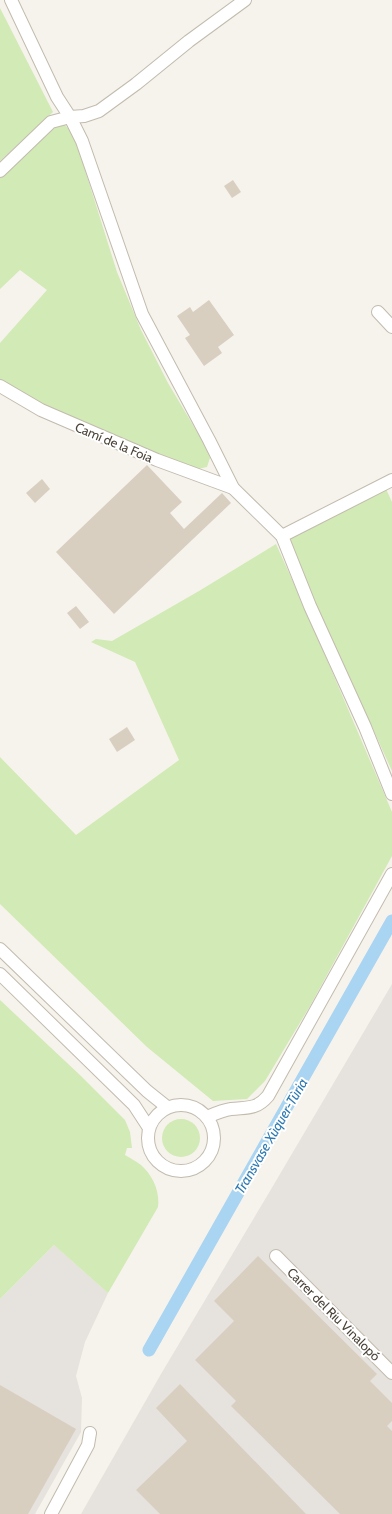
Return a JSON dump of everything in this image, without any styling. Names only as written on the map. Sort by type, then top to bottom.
[{"type":"street","points":[[11,0],[57,97],[70,117],[82,141],[142,314],[210,440],[233,488],[282,536],[310,606],[365,727],[392,794]]},
{"type":"street","points":[[0,171],[51,122],[70,117],[84,116],[99,111],[136,84],[189,41],[245,0]]},
{"type":"street","points":[[378,312],[392,327]]},
{"type":"street","name":"Camí de la Foia","points":[[0,386],[48,414],[157,460],[233,488]]},
{"type":"street","points":[[282,536],[392,480]]},
{"type":"street","points":[[207,1117],[229,1109],[247,1108],[260,1104],[268,1096],[392,874]]},
{"type":"street","points":[[0,949],[146,1091],[167,1108]]},
{"type":"street","points":[[0,974],[134,1104],[149,1128]]},
{"type":"street","points":[[178,1105],[188,1105],[207,1117],[212,1125],[214,1134],[213,1144],[210,1153],[201,1164],[184,1171],[175,1170],[158,1162],[152,1155],[148,1137],[149,1128],[159,1112],[178,1105]]},
{"type":"street","name":"Carrer del Riu Vinalopó","points":[[276,1256],[392,1373]]},
{"type":"street","points":[[51,1514],[88,1445],[90,1433]]},
{"type":"shaded area","points":[[392,984],[392,1514],[81,1514],[161,1374]]},
{"type":"shaded area","points":[[54,1245],[108,1293],[85,1342],[76,1376],[82,1398],[81,1432],[35,1514],[0,1514],[0,1299]]},
{"type":"green space","points":[[0,8],[53,112],[0,161]]},
{"type":"green space","points":[[64,124],[74,135],[117,272],[141,330],[168,383],[206,447],[210,458],[207,467],[198,469],[160,455],[38,402],[0,379],[0,343],[47,290],[20,270],[0,289],[0,178],[57,125]]},
{"type":"green space","points":[[386,489],[392,502],[392,771],[287,540]]},
{"type":"green space","points":[[276,544],[392,812],[392,856],[310,1006],[265,1081],[247,1099],[213,1101],[147,1047],[0,904],[0,757],[76,835],[179,760],[135,662],[91,642],[96,639],[112,641],[199,591]]},
{"type":"green space","points":[[0,1000],[81,1076],[125,1120],[130,1132],[132,1148],[127,1148],[125,1155],[141,1165],[155,1184],[158,1195],[158,1207],[108,1293],[54,1245],[0,1299]]},
{"type":"green space","points":[[177,1119],[185,1119],[192,1122],[197,1127],[200,1138],[197,1149],[192,1154],[185,1157],[177,1157],[170,1154],[165,1149],[162,1142],[162,1134],[165,1127],[170,1122]]},
{"type":"building","points":[[233,180],[241,192],[232,198],[224,186]]},
{"type":"building","points":[[209,300],[234,335],[218,347],[222,353],[204,366],[185,338],[190,335],[177,316],[190,307],[193,312]]},
{"type":"building","points":[[147,465],[182,502],[170,513],[184,529],[222,493],[231,503],[114,614],[56,552]]},
{"type":"building","points":[[42,479],[50,489],[35,503],[26,493]]},
{"type":"building","points":[[76,606],[89,622],[80,629],[67,613]]},
{"type":"building","points":[[127,727],[135,740],[117,752],[109,739]]},
{"type":"building","points":[[258,1256],[377,1374],[370,1381],[392,1403],[392,1421],[387,1426],[392,1431],[392,1514],[340,1514],[231,1406],[236,1401],[195,1360],[234,1321],[214,1301]]},
{"type":"building","points":[[180,1384],[306,1514],[160,1514],[136,1490],[187,1441],[156,1408]]},
{"type":"building","points":[[0,1385],[76,1429],[28,1514],[0,1514]]},
{"type":"waterway","name":"Transvase Xùquer-Tùria","points":[[149,1350],[392,921]]}]
